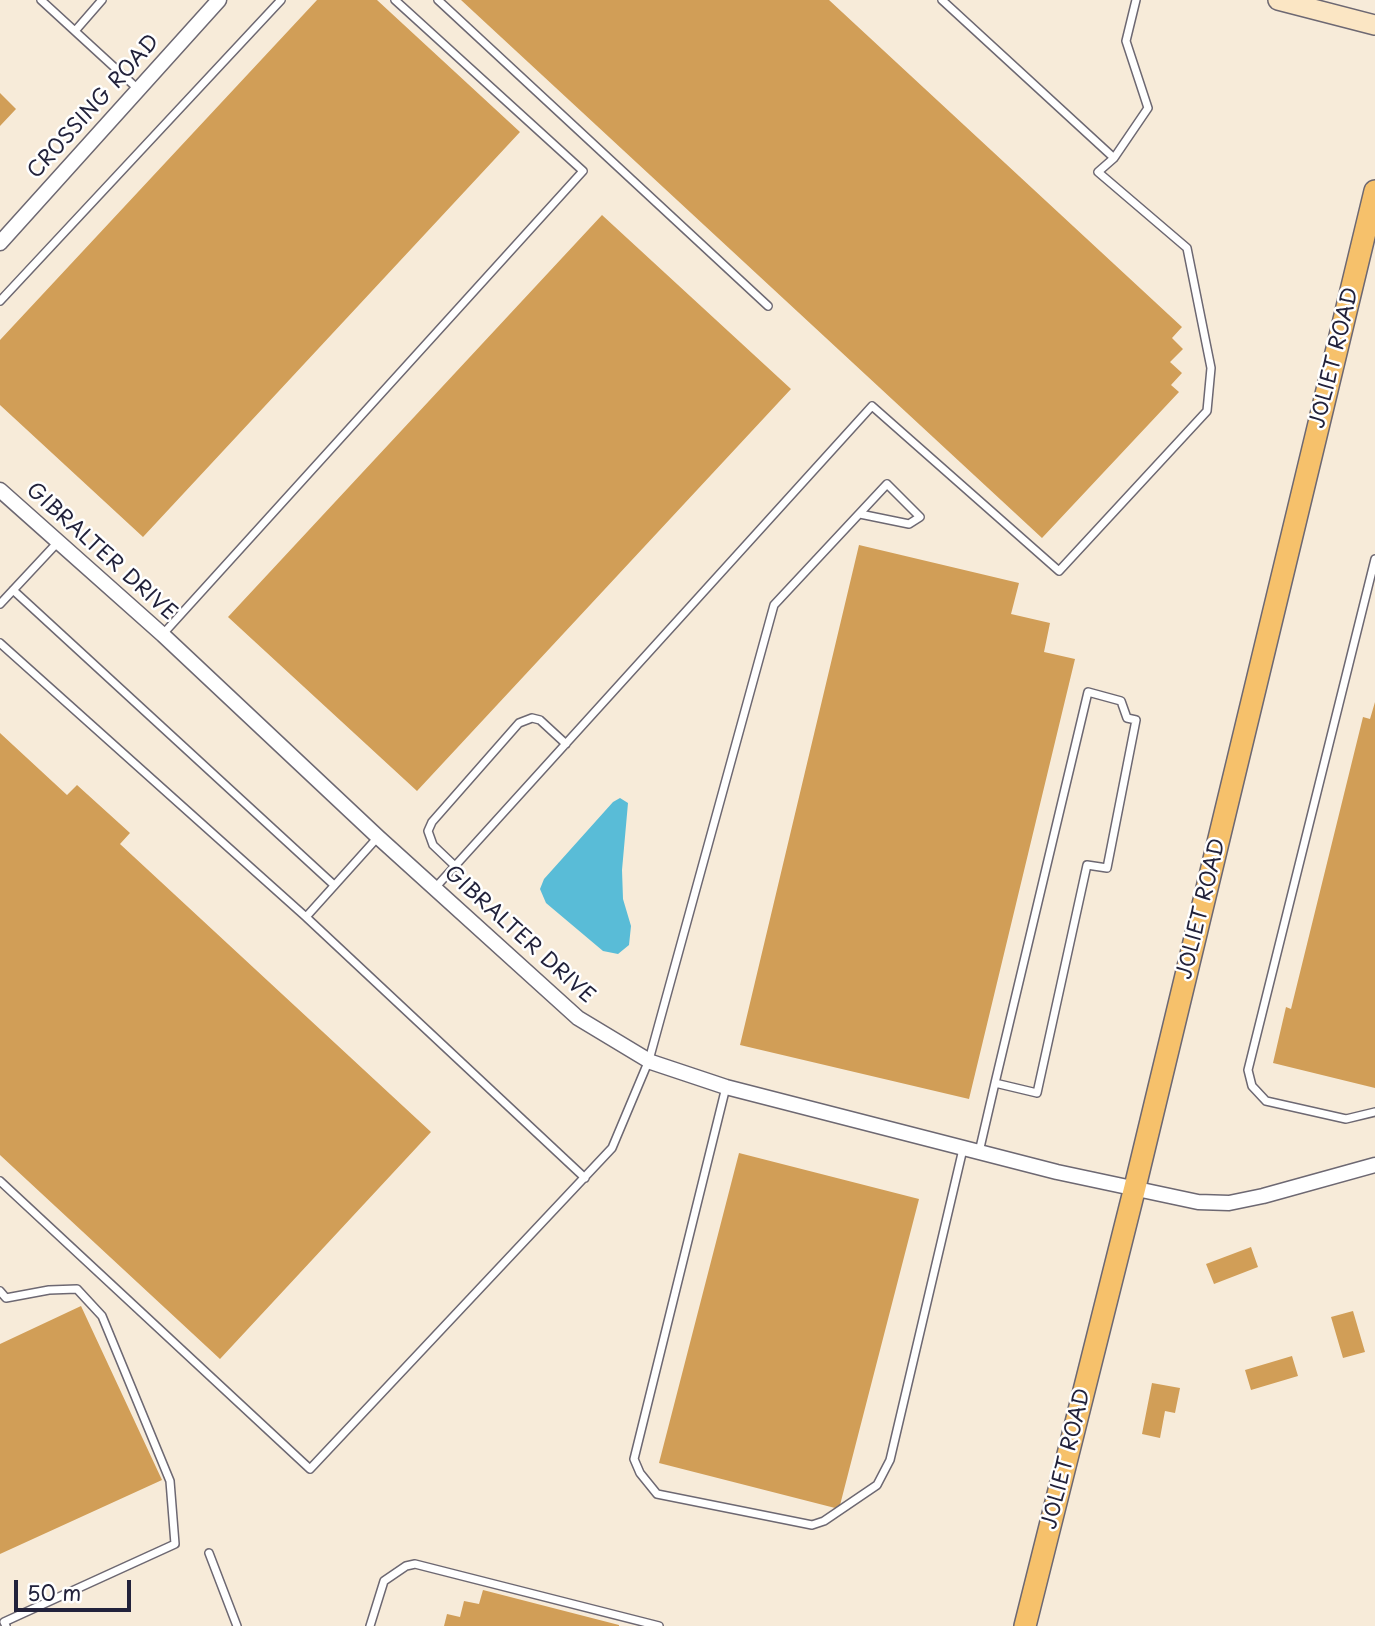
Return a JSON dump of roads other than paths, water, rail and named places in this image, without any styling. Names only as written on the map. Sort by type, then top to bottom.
[{"type":"main road","name":"JOLIET ROAD","points":[[1025,1626],[1135,1187],[1375,191]]},
{"type":"street","name":"CROSSING ROAD","points":[[0,243],[219,0]]},
{"type":"street","points":[[1279,0],[1375,24]]},
{"type":"street","name":"GIBRALTER DRIVE","points":[[0,490],[163,635],[378,837],[578,1018],[649,1060],[726,1087],[979,1152],[1198,1202],[1229,1203],[1375,1165]]},
{"type":"lane","points":[[41,0],[139,89]]},
{"type":"lane","points":[[75,31],[102,0]]},
{"type":"lane","points":[[0,301],[281,0]]},
{"type":"lane","points":[[163,635],[583,170],[395,0]]},
{"type":"lane","points":[[438,0],[768,306]]},
{"type":"lane","points":[[942,0],[1114,158]]},
{"type":"lane","points":[[435,889],[872,406],[1059,571],[1207,411],[1212,368],[1187,248],[1098,172],[1114,158],[1148,108],[1126,41],[1136,0]]},
{"type":"lane","points":[[0,1181],[310,1469],[612,1148],[649,1060],[775,606],[887,484],[920,517],[909,524],[860,514]]},
{"type":"lane","points":[[0,604],[58,542]]},
{"type":"lane","points":[[1375,559],[1248,1070],[1252,1086],[1266,1101],[1346,1119],[1375,1112]]},
{"type":"lane","points":[[13,590],[334,885]]},
{"type":"lane","points":[[0,643],[306,918],[585,1178]]},
{"type":"lane","points":[[979,1152],[995,1083],[1088,691],[1121,701],[1127,718],[1136,720],[1107,868],[1087,865],[1037,1093],[995,1083]]},
{"type":"lane","points":[[455,866],[433,845],[428,831],[432,822],[519,723],[532,718],[540,720],[566,744]]},
{"type":"lane","points":[[306,918],[378,837]]},
{"type":"lane","points":[[726,1087],[634,1458],[640,1473],[657,1494],[812,1525],[824,1521],[877,1485],[890,1460],[964,1148]]},
{"type":"lane","points":[[0,1291],[6,1298],[49,1290],[77,1289],[102,1316],[170,1481],[175,1544],[4,1622],[6,1626]]},
{"type":"lane","points":[[208,1553],[237,1626]]},
{"type":"lane","points":[[370,1626],[384,1581],[406,1566],[415,1564],[659,1626]]},
{"type":"water","points":[[620,798],[628,803],[622,870],[623,899],[631,926],[629,945],[618,954],[603,951],[546,903],[540,889],[544,879],[613,802]]}]
